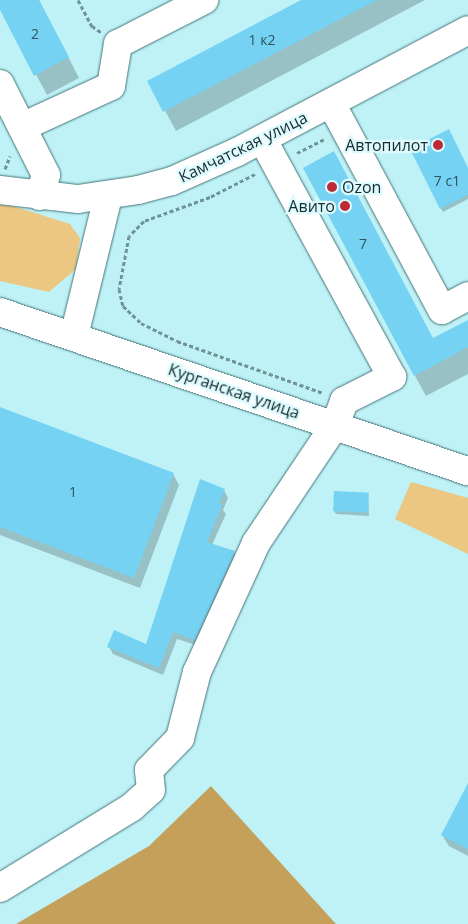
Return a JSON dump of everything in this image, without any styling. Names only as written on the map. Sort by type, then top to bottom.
[{"type":"street","points":[[22,127],[111,86],[118,44],[171,8],[204,0]]},
{"type":"street","name":"Камчатская улица","points":[[0,190],[78,199],[108,196],[172,181],[262,139],[468,30]]},
{"type":"street","points":[[0,84],[46,175],[39,196]]},
{"type":"street","points":[[331,103],[442,310],[468,296]]},
{"type":"street","points":[[0,888],[132,807],[151,790],[149,770],[180,738],[197,672],[256,543],[339,413],[392,377],[262,139]]},
{"type":"street","points":[[74,336],[108,196]]},
{"type":"street","name":"Курганская улица","points":[[0,312],[74,336],[339,413],[468,471]]},
{"type":"path","points":[[78,0],[92,26],[118,44]]},
{"type":"path","points":[[339,413],[141,323],[123,306],[119,289],[129,236],[144,221],[210,197],[345,128]]},
{"type":"shaded area","points":[[0,202],[70,224],[80,238],[76,269],[49,292],[0,281]]},
{"type":"shaded area","points":[[411,482],[468,498],[468,554],[395,519]]},
{"type":"shaded area","points":[[211,786],[336,924],[16,924],[149,846]]},
{"type":"building","points":[[0,0],[39,0],[69,57],[34,76],[0,10]]},
{"type":"building","points":[[301,0],[377,0],[163,112],[147,81]]},
{"type":"building","points":[[449,129],[468,168],[468,195],[440,209],[410,149]]},
{"type":"building","points":[[334,151],[433,338],[468,320],[468,347],[414,376],[303,168]]},
{"type":"building","points":[[0,407],[174,473],[134,578],[0,527]]},
{"type":"building","points":[[200,479],[225,489],[219,503],[222,505],[207,542],[235,551],[195,640],[173,632],[159,668],[107,647],[114,630],[146,644]]},
{"type":"building","points":[[334,491],[369,493],[368,513],[333,511]]},
{"type":"building","points":[[468,783],[468,849],[441,835]]},
{"type":"place","name":"Автопилот","points":[[438,145]]},
{"type":"place","name":"Ozon","points":[[332,187]]},
{"type":"place","name":"Авито","points":[[345,206]]}]
